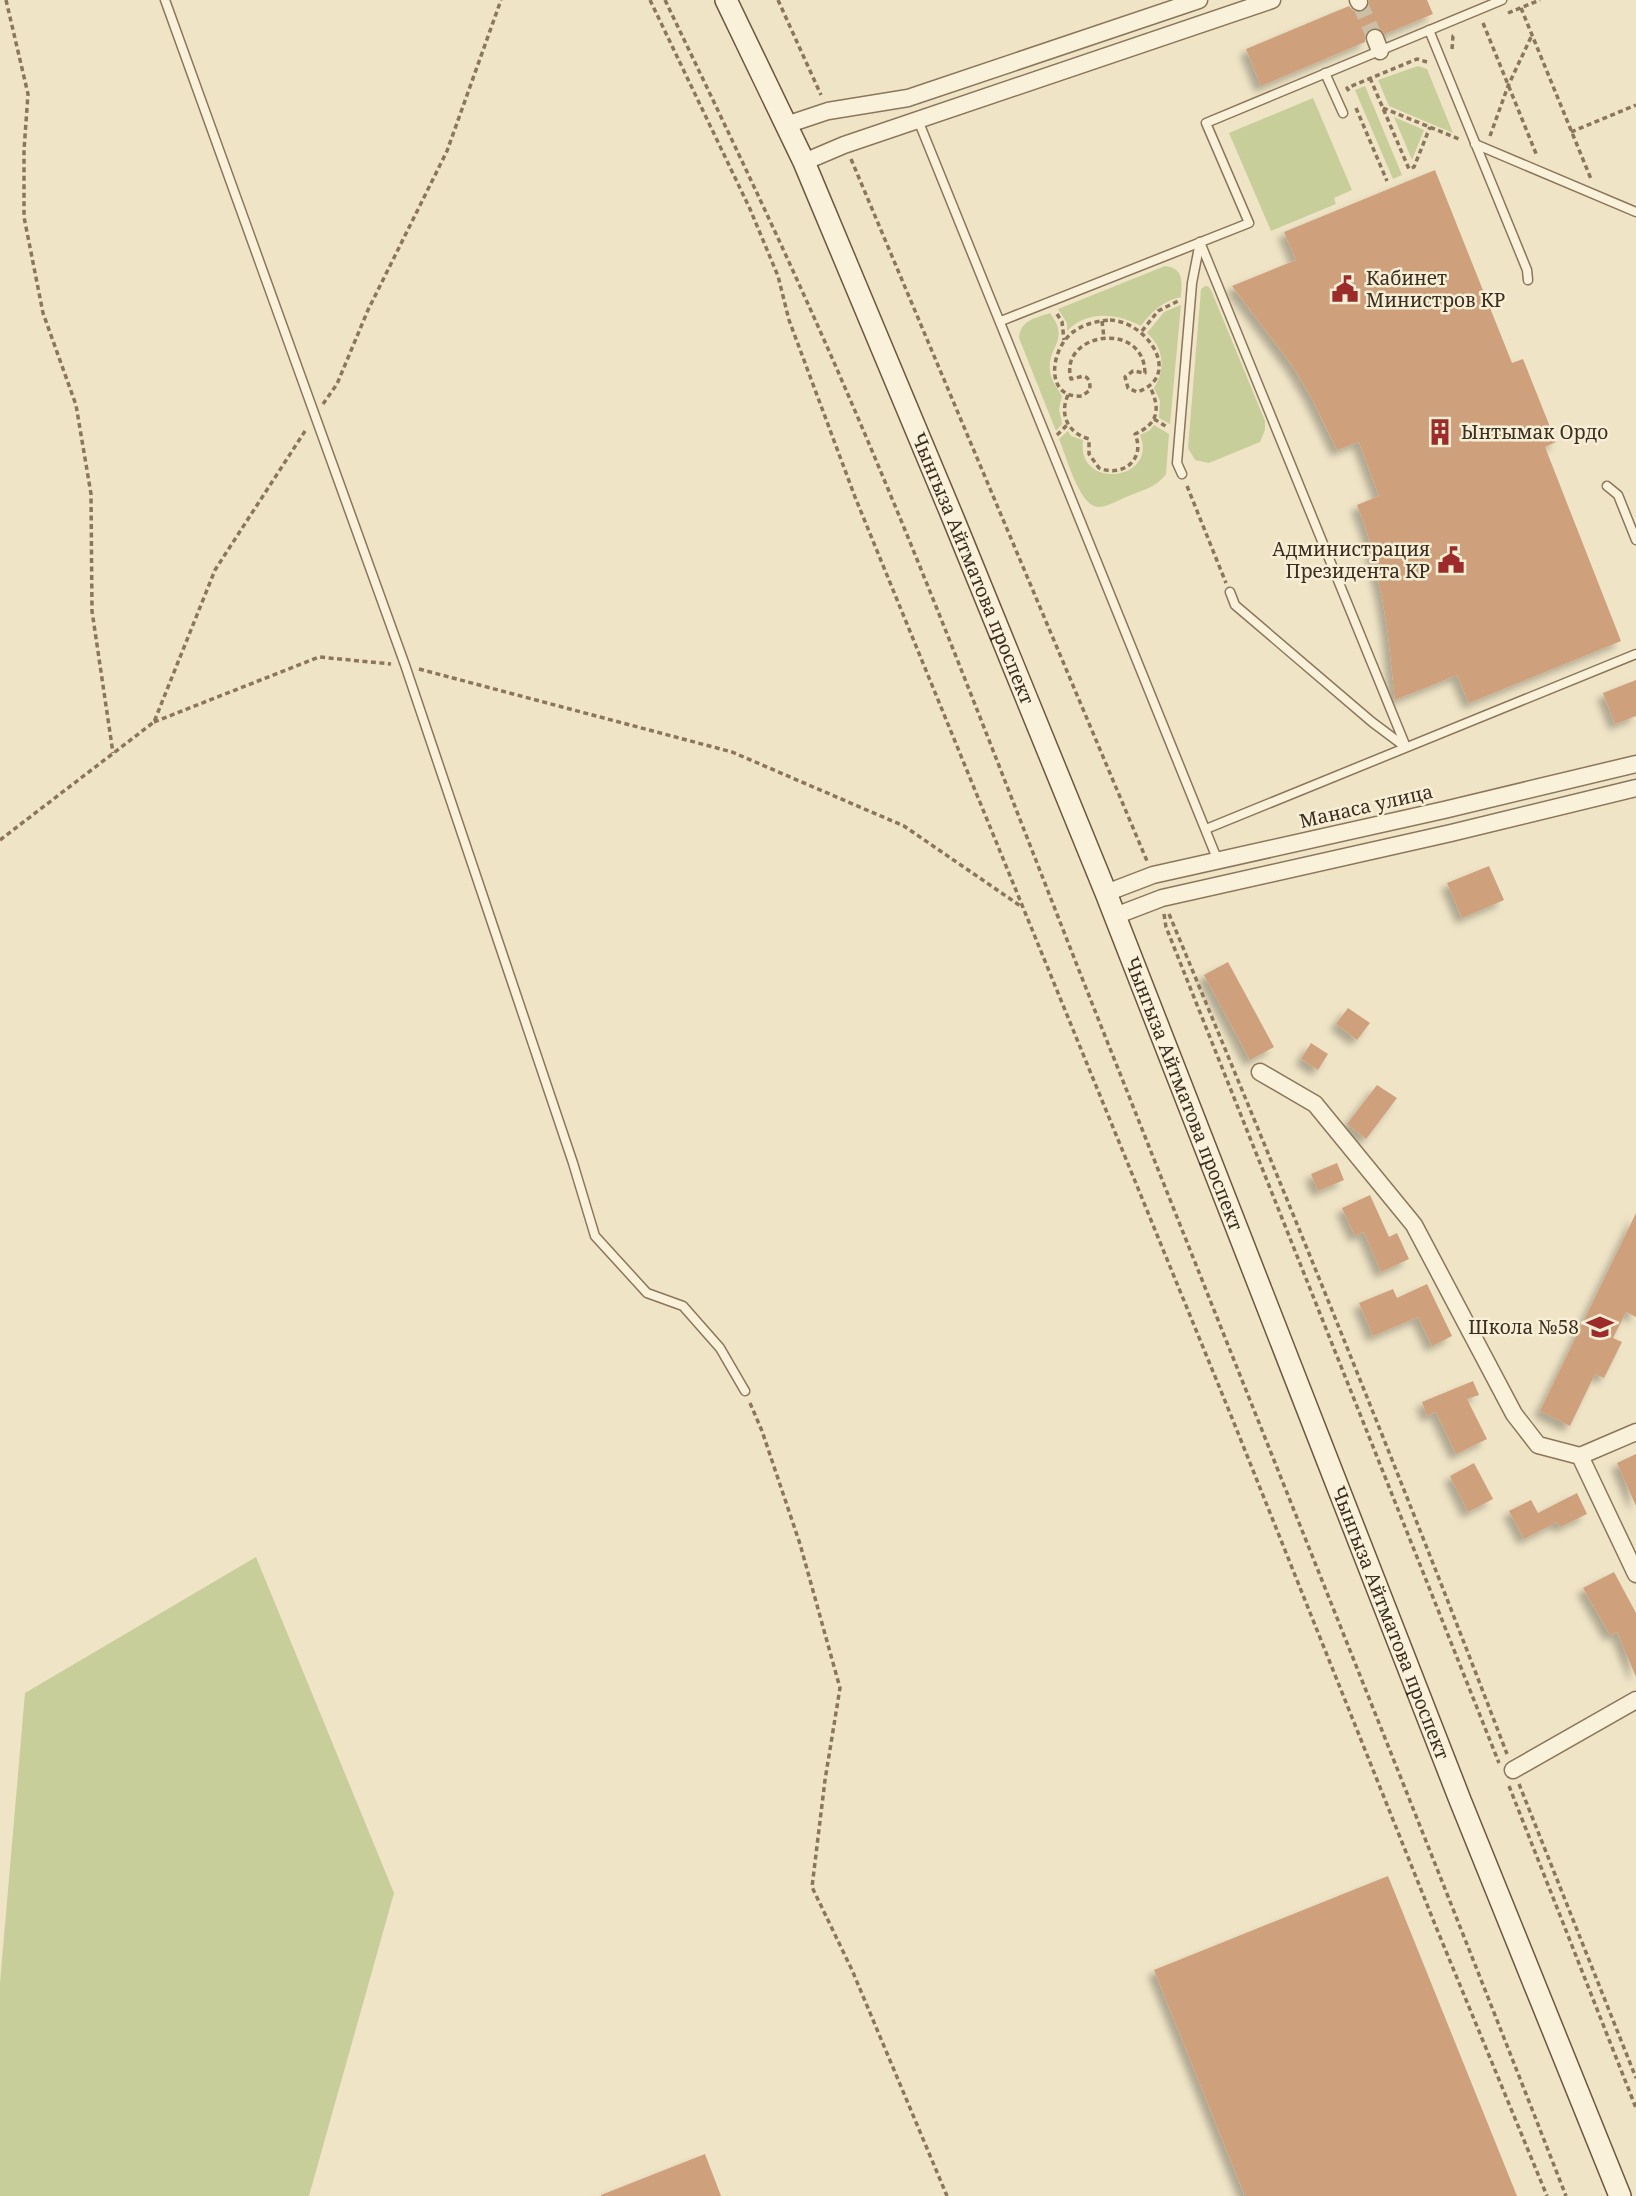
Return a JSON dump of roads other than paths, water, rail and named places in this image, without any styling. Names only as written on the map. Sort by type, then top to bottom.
[{"type":"main road","name":"Чынгыза Айтматова проспект","points":[[726,0],[804,162],[1106,892],[1460,1800],[1620,2196]]},
{"type":"street","points":[[786,125],[828,111],[908,98],[1199,0]]},
{"type":"street","points":[[804,162],[844,145],[1272,0]]},
{"type":"street","points":[[908,98],[918,120]]},
{"type":"street","name":"Манаса улица","points":[[1106,892],[1153,875],[1636,764]]},
{"type":"street","points":[[1115,916],[1162,898],[1451,834],[1636,788]]},
{"type":"street","points":[[1260,1072],[1315,1104],[1414,1225],[1514,1414],[1538,1445],[1580,1456],[1636,1432]]},
{"type":"street","points":[[1580,1456],[1636,1574]]},
{"type":"street","points":[[1507,1773],[1636,1700]]},
{"type":"lane","points":[[165,0],[405,665],[573,1163],[595,1236],[647,1293],[683,1306],[720,1348],[745,1391]]},
{"type":"lane","points":[[1001,321],[1249,223],[1206,123],[1325,73],[1377,44],[1429,30],[1502,0]]},
{"type":"lane","points":[[1429,30],[1527,270],[1528,280]]},
{"type":"lane","points":[[1325,73],[1343,113]]},
{"type":"lane","points":[[918,120],[1218,861]]},
{"type":"lane","points":[[1475,144],[1636,212]]},
{"type":"lane","points":[[1182,474],[1178,463],[1191,300],[1200,242]]},
{"type":"lane","points":[[1200,242],[1406,747]]},
{"type":"lane","points":[[1607,486],[1618,495],[1636,540]]},
{"type":"lane","points":[[1230,592],[1235,605],[1371,722],[1406,747]]},
{"type":"lane","points":[[1206,829],[1636,654]]},
{"type":"tunnel","points":[[1359,2],[1375,38]]},
{"type":"place","name":"Кабинет Министров КР","points":[[1345,289]]},
{"type":"place","name":"Ынтымак Ордо","points":[[1440,432]]},
{"type":"place","name":"Администрация Президента КР","points":[[1451,560]]},
{"type":"place","name":"Школа №58","points":[[1600,1327]]}]
